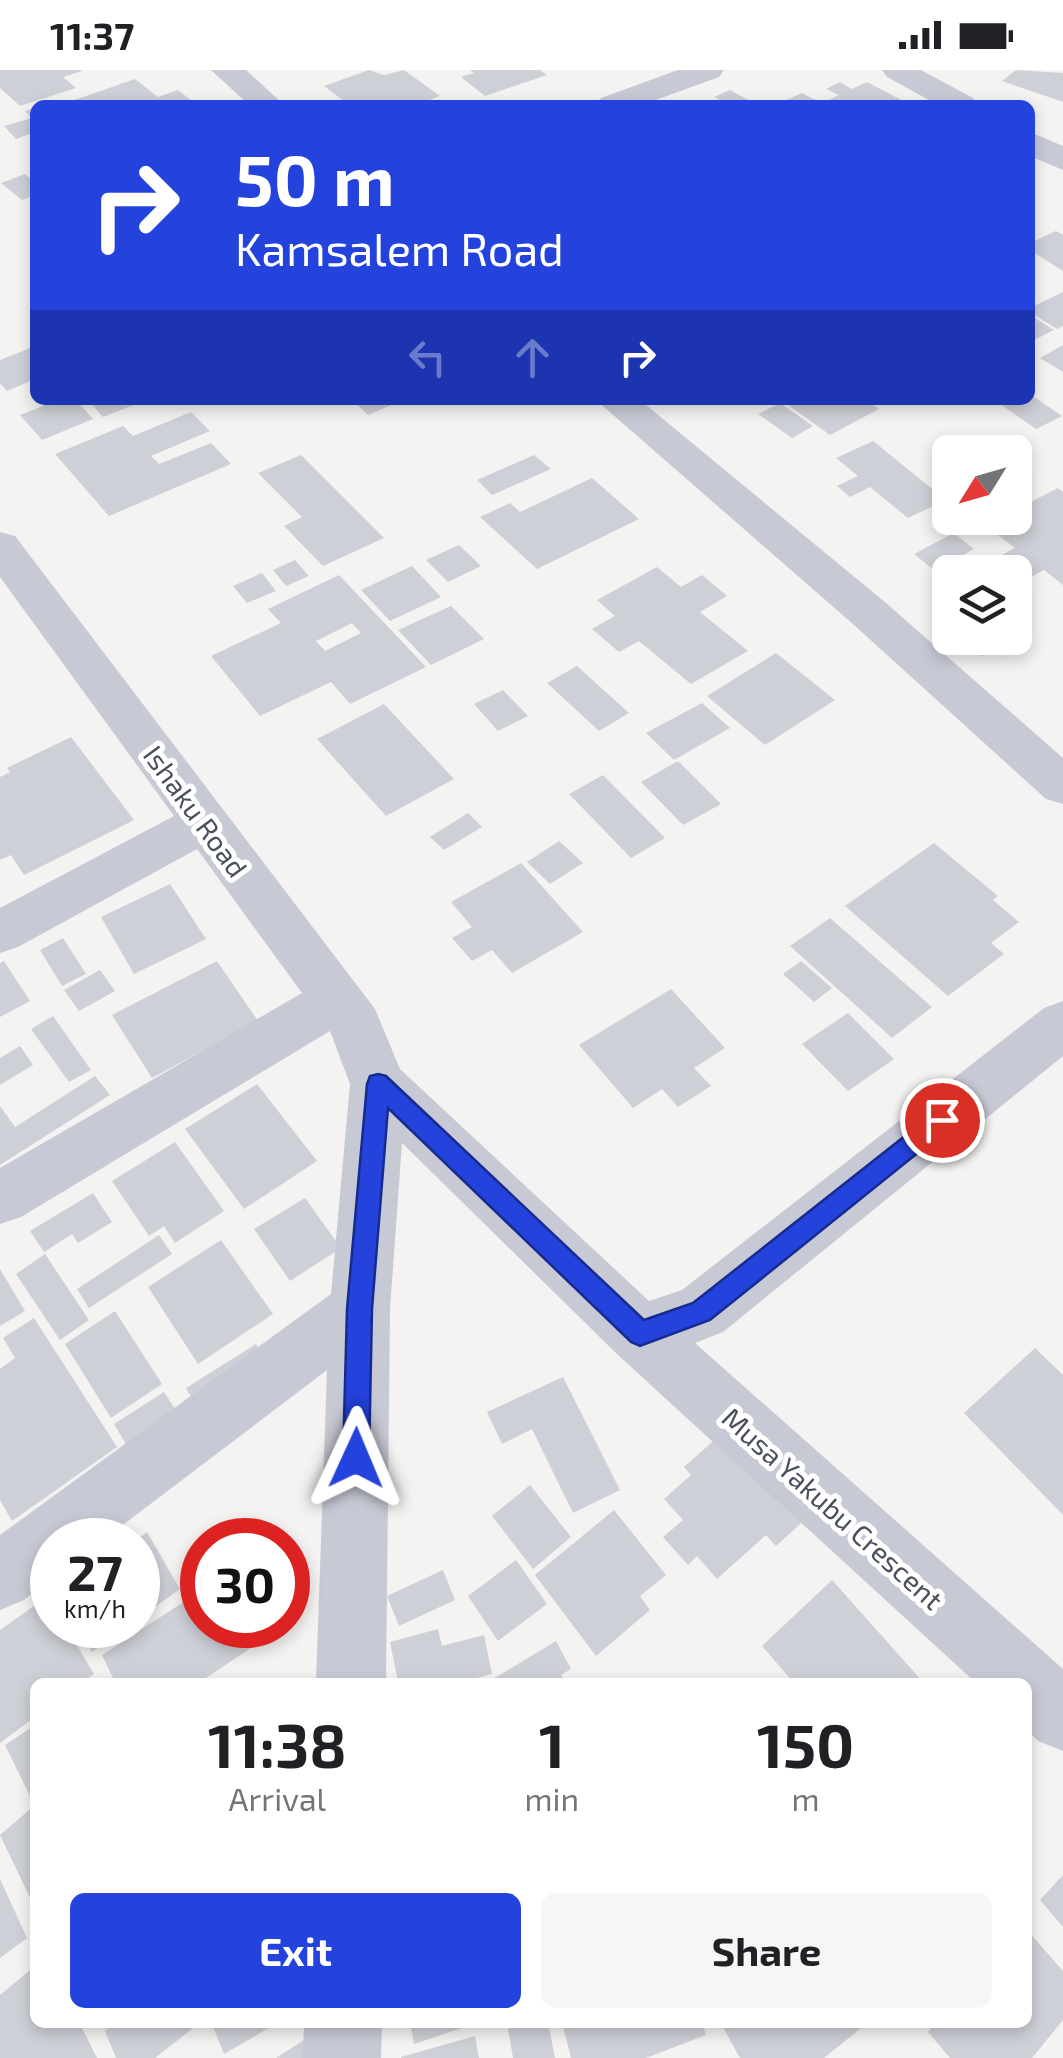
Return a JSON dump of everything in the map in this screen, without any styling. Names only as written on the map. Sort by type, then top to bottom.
[{"type":"street","points":[[227,70],[262,100]]},
{"type":"street","points":[[626,100],[708,70]]},
{"type":"street","points":[[898,70],[953,100]]},
{"type":"street","points":[[1035,145],[1063,160]]},
{"type":"street","points":[[622,405],[870,614],[1063,786]]},
{"type":"street","name":"Ishaku Road","points":[[6,563],[356,1025],[378,1084]]},
{"type":"street","points":[[0,932],[205,822]]},
{"type":"street","points":[[0,1198],[336,1000]]},
{"type":"street","points":[[640,1334],[701,1312],[1063,1024]]},
{"type":"street","points":[[351,1678],[360,1309],[378,1084]]},
{"type":"street","name":"Musa Yakubu Crescent","points":[[378,1084],[640,1334],[1021,1678]]},
{"type":"street","points":[[0,1576],[360,1309]]},
{"type":"street","name":"Musa Yakubu Crescent","points":[[1032,1688],[1063,1716]]},
{"type":"street","points":[[342,2058],[343,2028]]},
{"type":"building","points":[[0,70],[82,70],[63,77],[76,88],[20,106],[0,88]]},
{"type":"building","points":[[369,70],[384,75],[404,70],[440,96],[430,100],[342,100],[324,86]]},
{"type":"building","points":[[470,70],[540,70],[547,75],[485,96],[461,77],[474,73]]},
{"type":"building","points":[[1016,70],[1063,73],[1063,102],[1002,81]]},
{"type":"building","points":[[135,79],[158,97],[178,90],[191,100],[74,100]]},
{"type":"building","points":[[840,82],[852,89],[867,82],[901,100],[828,100],[839,95],[826,89]]},
{"type":"building","points":[[730,90],[748,100],[720,100],[714,97]]},
{"type":"building","points":[[802,93],[815,100],[786,100]]},
{"type":"building","points":[[30,119],[30,134],[16,139],[4,126]]},
{"type":"building","points":[[25,174],[30,178],[30,197],[22,200],[1,183]]},
{"type":"building","points":[[1056,231],[1063,235],[1063,271],[1035,253],[1035,241]]},
{"type":"building","points":[[1063,292],[1063,326],[1057,329],[1035,315],[1035,306]]},
{"type":"building","points":[[1035,318],[1054,330],[1035,340]]},
{"type":"building","points":[[1063,345],[1063,372],[1040,358]]},
{"type":"building","points":[[30,348],[30,381],[7,391],[0,383],[0,360]]},
{"type":"building","points":[[1035,397],[1062,416],[1036,429],[1001,405],[1035,405]]},
{"type":"building","points":[[45,405],[80,405],[93,419],[42,440],[20,415]]},
{"type":"building","points":[[92,405],[133,405],[103,417]]},
{"type":"building","points":[[357,405],[391,405],[368,415]]},
{"type":"building","points":[[783,405],[813,426],[792,438],[758,414]]},
{"type":"building","points":[[788,405],[873,405],[879,409],[830,435]]},
{"type":"building","points":[[191,412],[210,431],[151,456],[159,464],[211,443],[231,464],[109,516],[55,454],[123,426],[133,436]]},
{"type":"building","points":[[873,441],[932,489],[932,507],[908,518],[870,487],[850,497],[837,486],[858,476],[836,458]]},
{"type":"building","points":[[301,455],[384,538],[323,566],[284,526],[302,517],[258,473]]},
{"type":"building","points":[[534,455],[551,469],[492,495],[477,480]]},
{"type":"building","points":[[592,478],[639,519],[537,569],[480,517],[510,503],[520,512]]},
{"type":"building","points":[[1058,488],[1063,492],[1063,585],[1044,570],[1032,576],[1032,555],[1002,555],[1015,548],[998,535],[1032,535],[1032,501]]},
{"type":"building","points":[[950,535],[956,535],[974,549],[963,555],[932,555],[932,569],[914,554]]},
{"type":"building","points":[[459,545],[481,566],[448,582],[426,560]]},
{"type":"building","points":[[295,560],[309,576],[286,586],[273,570]]},
{"type":"building","points":[[412,566],[441,597],[390,621],[361,590]]},
{"type":"building","points":[[657,567],[681,587],[702,575],[727,596],[700,612],[748,651],[691,684],[639,641],[619,652],[592,629],[615,616],[597,600]]},
{"type":"building","points":[[262,573],[276,591],[247,603],[233,586]]},
{"type":"building","points":[[339,575],[426,667],[350,704],[331,682],[260,716],[211,656],[281,623],[268,609]],"holes":[[[352,623],[361,633],[325,651],[316,641]]]},
{"type":"building","points":[[451,606],[484,639],[431,665],[398,630]]},
{"type":"building","points":[[776,653],[835,700],[765,745],[707,696]]},
{"type":"building","points":[[577,666],[629,713],[599,731],[547,683]]},
{"type":"building","points":[[503,690],[528,716],[498,731],[474,704]]},
{"type":"building","points":[[702,703],[730,728],[674,760],[646,733]]},
{"type":"building","points":[[384,704],[454,779],[386,816],[317,739]]},
{"type":"building","points":[[71,737],[134,820],[24,875],[11,855],[0,860],[0,777],[10,772],[7,768]]},
{"type":"building","points":[[678,761],[721,804],[683,825],[641,782]]},
{"type":"building","points":[[603,775],[665,838],[631,858],[569,794]]},
{"type":"building","points":[[468,813],[482,827],[444,850],[430,837]]},
{"type":"building","points":[[559,841],[583,863],[550,884],[527,862]]},
{"type":"building","points":[[934,843],[998,896],[993,900],[1019,922],[991,943],[1004,954],[948,996],[845,906]]},
{"type":"building","points":[[521,863],[583,932],[512,973],[492,950],[472,961],[452,938],[472,927],[451,902]]},
{"type":"building","points":[[170,884],[206,939],[134,974],[101,917]]},
{"type":"building","points":[[830,918],[932,1007],[892,1038],[790,946]]},
{"type":"building","points":[[63,938],[86,974],[62,986],[40,950]]},
{"type":"building","points":[[4,961],[30,1001],[0,1017],[0,963]]},
{"type":"building","points":[[217,961],[258,1021],[152,1078],[112,1015]]},
{"type":"building","points":[[801,961],[832,988],[814,1002],[783,974]]},
{"type":"building","points":[[100,970],[115,991],[79,1011],[64,990]]},
{"type":"building","points":[[671,989],[725,1048],[694,1068],[711,1086],[678,1107],[662,1089],[633,1108],[579,1045]]},
{"type":"building","points":[[848,1013],[894,1059],[848,1091],[802,1044]]},
{"type":"building","points":[[53,1016],[91,1070],[69,1082],[31,1029]]},
{"type":"building","points":[[20,1046],[33,1065],[0,1085],[0,1058]]},
{"type":"building","points":[[95,1076],[110,1095],[0,1165],[0,1106],[15,1127]]},
{"type":"building","points":[[257,1084],[317,1161],[244,1209],[185,1129]]},
{"type":"building","points":[[175,1142],[224,1211],[175,1243],[164,1226],[149,1236],[112,1181]]},
{"type":"building","points":[[93,1193],[112,1222],[78,1243],[72,1234],[44,1252],[30,1231]]},
{"type":"building","points":[[305,1198],[341,1248],[290,1281],[254,1229]]},
{"type":"building","points":[[159,1235],[172,1254],[89,1308],[77,1289]]},
{"type":"building","points":[[221,1240],[273,1314],[198,1364],[148,1287]]},
{"type":"building","points":[[45,1254],[89,1320],[60,1340],[16,1274]]},
{"type":"building","points":[[0,1269],[25,1311],[0,1326]]},
{"type":"building","points":[[115,1311],[162,1384],[111,1418],[65,1344]]},
{"type":"building","points":[[34,1318],[117,1447],[12,1521],[0,1500],[0,1369],[15,1358],[3,1338]]},
{"type":"building","points":[[256,1344],[268,1364],[197,1408],[186,1388]]},
{"type":"building","points":[[1035,1348],[1063,1375],[1063,1515],[964,1413]]},
{"type":"building","points":[[563,1377],[620,1490],[573,1513],[532,1429],[502,1444],[487,1412]]},
{"type":"building","points":[[164,1392],[181,1418],[130,1451],[114,1424]]},
{"type":"building","points":[[728,1428],[809,1516],[776,1546],[766,1535],[717,1579],[697,1556],[688,1565],[663,1537],[683,1520],[664,1499],[691,1475],[684,1467]]},
{"type":"building","points":[[530,1485],[571,1537],[533,1569],[492,1516]]},
{"type":"building","points":[[614,1510],[666,1575],[640,1596],[650,1610],[596,1656],[535,1575]]},
{"type":"building","points":[[160,1554],[180,1589],[160,1603]]},
{"type":"building","points":[[516,1560],[547,1604],[498,1641],[468,1596]]},
{"type":"building","points":[[443,1570],[455,1600],[399,1626],[387,1596]]},
{"type":"building","points":[[832,1580],[919,1678],[790,1678],[762,1646]]},
{"type":"building","points":[[180,1604],[180,1648],[251,1648],[206,1678],[113,1678],[102,1655],[113,1648],[160,1648],[160,1617]]},
{"type":"building","points":[[30,1609],[30,1648],[79,1648],[94,1674],[88,1678],[30,1678],[30,1721],[0,1743],[0,1630]]},
{"type":"building","points":[[438,1629],[442,1646],[484,1635],[492,1674],[477,1678],[397,1678],[390,1642]]},
{"type":"building","points":[[556,1641],[571,1669],[561,1675],[563,1678],[495,1678]]},
{"type":"building","points":[[30,1728],[30,1796],[5,1745]]},
{"type":"building","points":[[30,1809],[30,1898],[0,1835]]},
{"type":"building","points":[[1063,1875],[1063,1927],[1040,1900]]},
{"type":"building","points":[[0,1879],[27,1938],[0,1958]]},
{"type":"building","points":[[1032,1936],[1063,1971],[1063,2020],[1032,2058],[950,2058],[928,2032],[931,2028],[1032,2028]]},
{"type":"building","points":[[30,1970],[30,2028],[82,2028],[97,2058],[0,2058],[0,1995]]},
{"type":"building","points":[[193,2028],[155,2058],[116,2058],[105,2031]]},
{"type":"building","points":[[213,2028],[269,2028],[224,2054]]},
{"type":"building","points":[[411,2028],[462,2028],[414,2044]]},
{"type":"building","points":[[549,2028],[555,2058],[513,2058],[508,2029]]},
{"type":"building","points":[[564,2028],[704,2028],[706,2035],[646,2058],[571,2058]]},
{"type":"building","points":[[723,2028],[860,2029],[824,2058],[740,2058]]},
{"type":"building","points":[[475,2036],[479,2058],[401,2058],[401,2057]]},
{"type":"building","points":[[304,2040],[304,2058],[276,2058]]},
{"type":"route","points":[[356,1458],[360,1309],[378,1084],[640,1334],[701,1312],[942,1120]]}]
